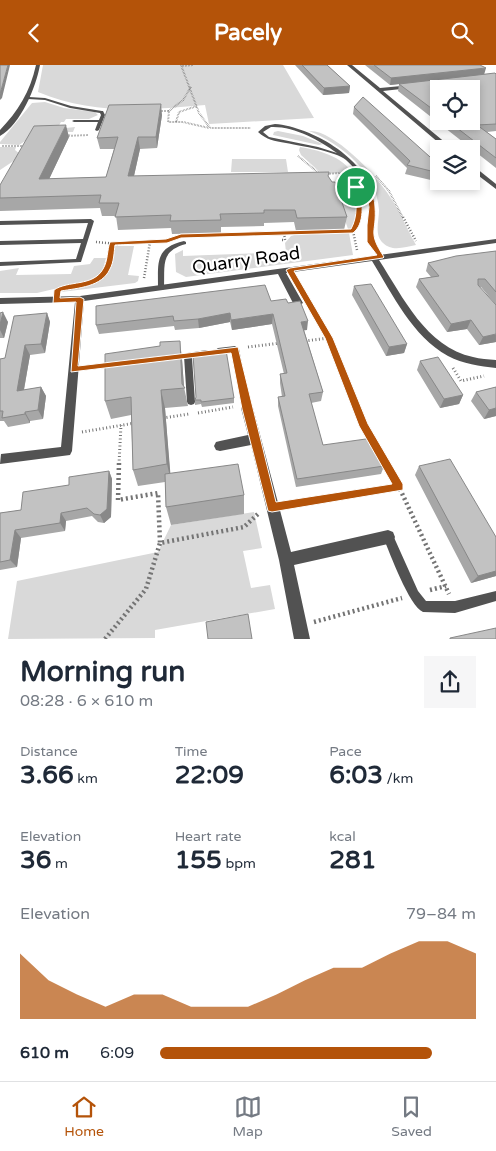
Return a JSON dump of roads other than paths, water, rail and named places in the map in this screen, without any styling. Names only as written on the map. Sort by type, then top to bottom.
[{"type":"street","points":[[0,134],[18,114],[29,97],[35,84],[38,65]]},
{"type":"street","points":[[349,65],[439,140]]},
{"type":"street","points":[[379,90],[418,86]]},
{"type":"street","points":[[480,174],[496,187]]},
{"type":"street","name":"Quarry Road","points":[[0,301],[80,299],[496,241]]},
{"type":"street","points":[[377,257],[426,337],[441,348],[459,357],[484,364],[496,364]]},
{"type":"street","points":[[281,271],[298,303]]},
{"type":"street","points":[[0,459],[66,451],[80,299]]},
{"type":"street","points":[[246,407],[286,560],[301,632]]},
{"type":"street","points":[[220,446],[254,439]]},
{"type":"street","points":[[286,560],[388,537]]},
{"type":"lane","points":[[29,97],[45,99],[70,107],[102,112],[97,130]]},
{"type":"lane","points":[[74,121],[101,121]]},
{"type":"lane","points":[[346,158],[318,148],[268,138],[260,132],[264,128],[272,126],[299,131],[326,142],[346,158],[359,172],[367,187],[372,207],[371,242],[377,257]]},
{"type":"lane","points":[[331,188],[367,187]]},
{"type":"lane","points":[[0,223],[91,221],[79,261],[0,264]]},
{"type":"lane","points":[[0,243],[86,241]]},
{"type":"lane","points":[[161,288],[163,254],[167,248],[184,243]]},
{"type":"lane","points":[[191,402],[188,356],[235,349],[246,407]]},
{"type":"lane","points":[[388,537],[414,595],[423,607],[455,607],[496,596]]}]
